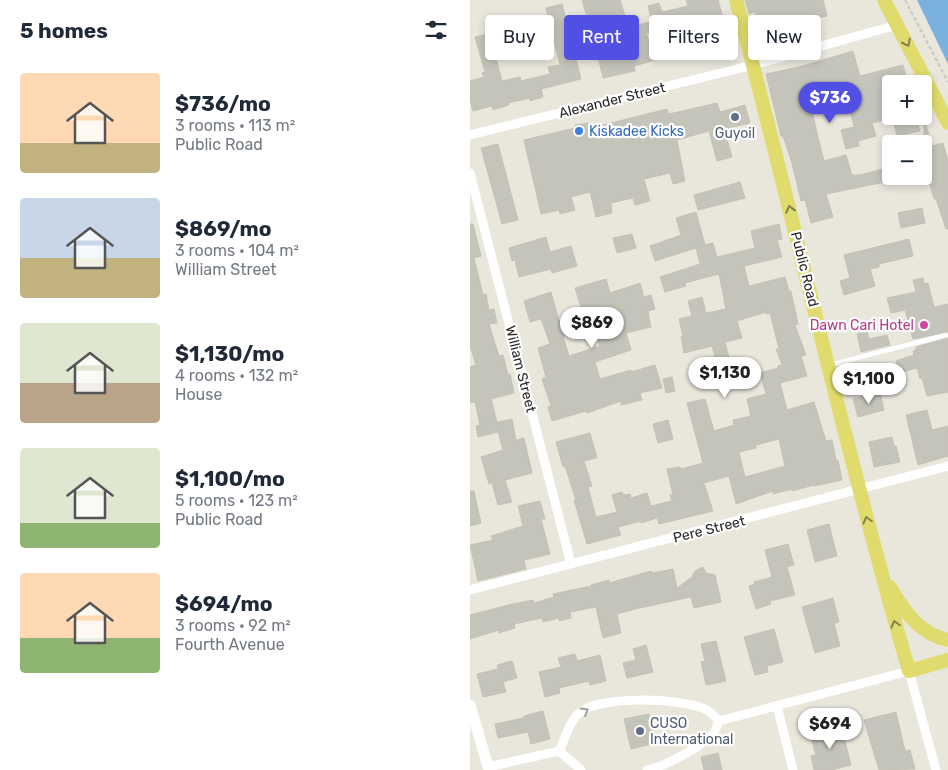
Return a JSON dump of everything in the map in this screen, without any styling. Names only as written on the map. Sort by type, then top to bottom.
[{"type":"main road","name":"Public Road","points":[[736,0],[879,567]]},
{"type":"main road","points":[[884,0],[948,123]]},
{"type":"main road","points":[[879,567],[902,609],[914,623],[942,639],[948,640]]},
{"type":"main road","points":[[879,567],[909,671],[948,660]]},
{"type":"street","name":"Alexander Street","points":[[470,135],[753,65],[897,25]]},
{"type":"street","name":"William Street","points":[[470,173],[571,564]]},
{"type":"street","name":"Pere Street","points":[[470,590],[948,466]]},
{"type":"street","points":[[719,721],[909,671],[936,770]]},
{"type":"street","points":[[560,751],[570,726],[580,713],[597,704],[622,701],[686,703],[712,713],[719,721]]},
{"type":"street","points":[[470,704],[486,769],[560,751]]},
{"type":"street","points":[[777,706],[793,770]]},
{"type":"street","points":[[649,770],[696,747],[713,734],[719,721]]},
{"type":"street","points":[[560,751],[581,770]]},
{"type":"lane","points":[[829,366],[946,335]]},
{"type":"path","points":[[905,0],[948,82]]},
{"type":"water","points":[[917,0],[948,0],[948,64]]},
{"type":"building","points":[[582,0],[620,0],[625,15],[588,15],[586,14]]},
{"type":"building","points":[[686,0],[718,0],[722,15],[650,15],[648,6],[659,3],[662,12],[688,6]]},
{"type":"building","points":[[745,0],[823,0],[827,16],[756,15],[755,12],[749,14]]},
{"type":"building","points":[[562,4],[565,15],[564,60],[576,60],[581,79],[541,89],[543,97],[530,101],[530,98],[508,103],[509,105],[493,110],[492,106],[473,111],[470,99],[470,81],[484,77],[482,73],[485,72],[475,37],[485,35],[485,60],[497,60],[502,81],[520,77],[521,81],[550,74],[548,67],[560,65],[554,41],[554,15],[548,15],[546,8]]},
{"type":"building","points":[[649,22],[649,32],[646,33],[649,42],[649,60],[655,60],[634,66],[635,71],[603,78],[599,60],[639,60],[639,25]]},
{"type":"building","points":[[853,51],[860,76],[903,65],[906,75],[882,75],[882,120],[872,123],[876,136],[858,141],[859,146],[846,149],[841,130],[854,127],[846,87],[809,97],[824,161],[846,155],[852,175],[860,175],[882,169],[882,183],[826,194],[833,217],[811,223],[805,200],[801,201],[792,163],[783,136],[781,136],[766,74],[803,66]]},
{"type":"building","points":[[717,103],[720,112],[745,105],[750,123],[724,129],[732,157],[717,161],[709,131],[677,140],[685,181],[673,184],[670,173],[644,179],[650,201],[635,205],[633,198],[611,203],[612,213],[596,217],[590,192],[571,197],[575,210],[560,214],[559,210],[541,214],[524,140],[575,128],[575,125],[588,123],[595,127],[667,109],[669,114]]},
{"type":"building","points":[[894,125],[918,125],[920,131],[897,135]]},
{"type":"building","points":[[924,125],[926,125],[929,135],[924,135]]},
{"type":"building","points":[[943,143],[948,160],[948,229],[946,229],[936,199],[934,199],[930,185],[932,185],[932,146]]},
{"type":"building","points":[[498,144],[518,220],[502,224],[481,148]]},
{"type":"building","points":[[740,182],[745,198],[698,210],[694,195]]},
{"type":"building","points":[[922,208],[925,223],[901,228],[898,213]]},
{"type":"building","points":[[696,212],[705,245],[713,243],[717,257],[755,248],[751,231],[779,224],[782,239],[777,240],[782,257],[744,266],[749,286],[785,277],[789,291],[791,291],[798,324],[795,325],[806,355],[801,356],[807,376],[780,383],[787,410],[814,402],[826,441],[832,440],[842,480],[773,494],[773,491],[736,504],[729,476],[704,483],[713,511],[659,524],[657,518],[618,527],[621,535],[587,544],[574,500],[576,500],[565,466],[563,467],[556,442],[590,433],[597,458],[584,461],[592,486],[588,487],[596,517],[617,512],[612,495],[622,492],[623,495],[630,494],[631,498],[647,493],[651,506],[672,501],[670,495],[673,495],[667,469],[680,467],[681,469],[703,463],[687,403],[705,399],[714,431],[734,425],[733,420],[751,416],[747,399],[766,394],[760,373],[782,365],[776,349],[779,349],[770,313],[766,314],[766,312],[737,321],[742,338],[725,342],[729,358],[716,361],[712,346],[684,353],[679,319],[692,316],[688,301],[702,297],[706,313],[726,309],[719,274],[685,283],[686,286],[665,292],[660,277],[700,264],[696,248],[655,261],[650,246],[681,235],[676,218]],"holes":[[[779,439],[785,466],[745,477],[739,452]]]},
{"type":"building","points":[[470,224],[473,224],[481,256],[474,258],[483,295],[486,294],[489,310],[494,309],[497,323],[489,324],[499,356],[503,355],[508,375],[510,374],[514,393],[491,399],[497,422],[512,419],[516,440],[524,438],[532,473],[505,480],[512,502],[498,505],[492,483],[489,484],[481,457],[503,450],[498,432],[478,437],[476,426],[480,425],[475,402],[470,403],[470,367],[476,365],[470,346]]},
{"type":"building","points":[[632,234],[636,248],[617,253],[613,238]]},
{"type":"building","points":[[546,237],[550,252],[571,246],[577,266],[552,273],[551,269],[519,277],[515,260],[512,261],[509,248]]},
{"type":"building","points":[[909,239],[913,256],[879,264],[879,267],[870,269],[875,286],[844,295],[840,281],[850,278],[844,255]]},
{"type":"building","points":[[923,278],[924,284],[928,283],[934,307],[948,304],[948,332],[913,339],[905,310],[891,313],[887,298],[916,292],[913,280]]},
{"type":"building","points":[[606,279],[610,293],[640,283],[644,297],[651,295],[655,309],[648,311],[651,327],[626,333],[631,350],[595,362],[600,379],[655,365],[662,388],[640,393],[642,400],[621,405],[621,401],[587,413],[586,411],[552,421],[548,407],[551,406],[542,379],[546,377],[538,348],[550,344],[541,319],[530,322],[524,301],[551,292],[559,321],[583,314],[575,288]],"holes":[[[594,327],[600,346],[569,356],[563,336]]]},
{"type":"building","points":[[867,331],[869,339],[887,335],[890,345],[861,352],[857,334]]},
{"type":"building","points":[[948,338],[948,392],[927,396],[917,368],[899,373],[896,361],[914,355],[913,351],[916,350],[916,347]]},
{"type":"building","points":[[672,377],[675,391],[666,393],[663,379]]},
{"type":"building","points":[[880,393],[884,410],[858,417],[853,399]]},
{"type":"building","points":[[927,410],[932,430],[948,426],[948,456],[918,465],[906,415]]},
{"type":"building","points":[[668,420],[673,439],[658,443],[653,424]]},
{"type":"building","points":[[892,437],[900,462],[874,467],[869,442]]},
{"type":"building","points":[[470,491],[474,491],[481,523],[470,526]]},
{"type":"building","points":[[540,501],[545,519],[541,519],[550,554],[524,560],[526,569],[478,581],[470,545],[493,540],[491,536],[523,526],[518,506]]},
{"type":"building","points":[[829,524],[837,556],[815,562],[807,530]]},
{"type":"building","points":[[788,544],[794,565],[787,567],[795,595],[770,601],[771,604],[756,609],[749,586],[755,584],[754,582],[772,577],[765,550]]},
{"type":"building","points":[[703,567],[706,573],[715,575],[721,602],[694,608],[691,597],[617,614],[621,633],[603,638],[596,607],[570,612],[571,618],[559,621],[559,618],[543,622],[542,618],[514,624],[515,628],[499,633],[499,630],[470,639],[470,615],[533,600],[534,603],[554,597],[553,594],[609,580],[609,583],[651,571],[652,573],[673,569],[677,588],[692,577],[695,571]]},
{"type":"building","points":[[833,598],[839,622],[834,623],[840,646],[815,653],[802,607]]},
{"type":"building","points":[[774,629],[783,662],[767,666],[768,672],[755,675],[744,637]]},
{"type":"building","points":[[716,641],[726,681],[706,685],[701,662],[705,661],[701,644]]},
{"type":"building","points":[[646,645],[653,672],[627,678],[623,663],[636,660],[633,649]]},
{"type":"building","points":[[575,654],[577,661],[600,655],[606,681],[590,685],[589,681],[559,688],[560,693],[545,697],[539,672],[561,667],[558,658]]},
{"type":"building","points":[[512,661],[517,678],[503,682],[506,692],[483,697],[477,674],[498,669],[497,665]]},
{"type":"building","points":[[543,711],[550,739],[531,744],[528,732],[498,738],[495,724],[524,718],[524,716]]},
{"type":"building","points":[[896,712],[905,751],[910,750],[915,769],[879,770],[864,720]]},
{"type":"building","name":"CUSO International","points":[[649,714],[656,743],[631,749],[624,719]]},
{"type":"building","points":[[841,726],[851,765],[832,770],[814,770],[811,756],[816,755],[810,735]]},
{"type":"building","points":[[718,753],[722,770],[704,770],[701,757]]},
{"type":"place","name":"Guyoil","points":[[735,117]]},
{"type":"place","name":"Kiskadee Kicks","points":[[579,131]]},
{"type":"place","name":"Dawn Cari Hotel","points":[[924,325]]},
{"type":"place","name":"CUSO International","points":[[640,731]]}]
